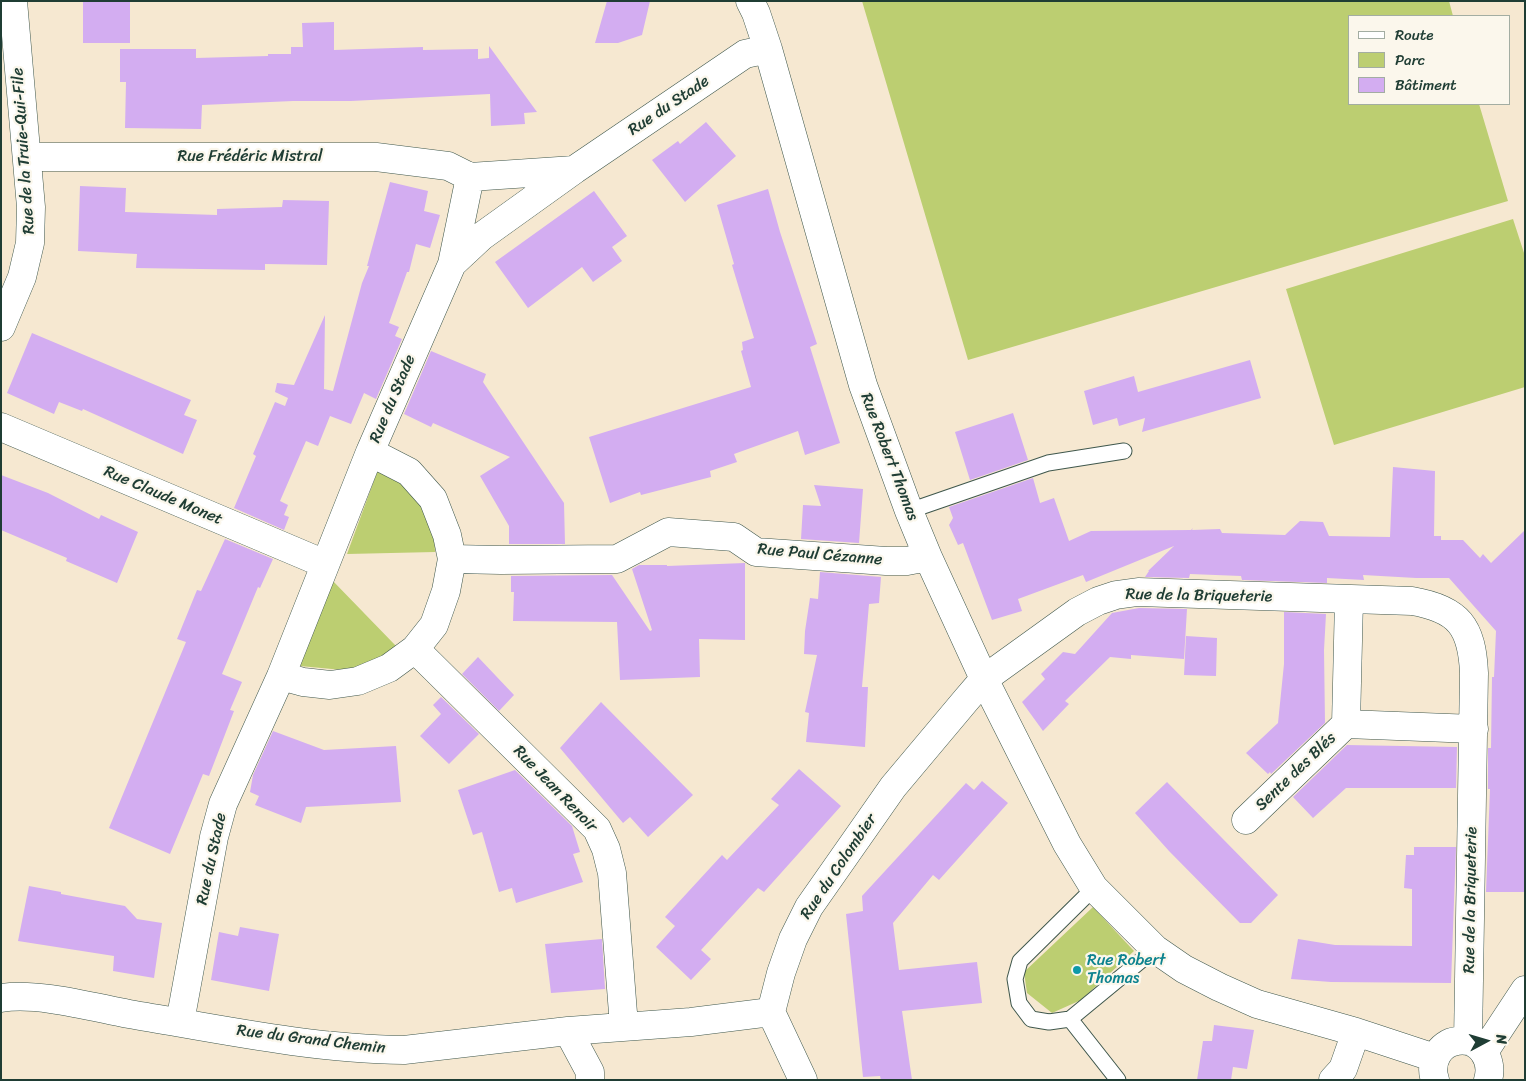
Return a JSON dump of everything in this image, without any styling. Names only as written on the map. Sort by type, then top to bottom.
[{"type":"street","name":"Rue de la Truie-Qui-File","points":[[1,327],[22,277],[30,243],[31,207],[13,1]]},
{"type":"street","name":"Rue Robert Thomas","points":[[750,1],[768,48],[863,386],[909,511],[984,679],[1067,844],[1094,888],[1155,949],[1184,969],[1257,1004],[1356,1032],[1435,1069]]},
{"type":"street","name":"Rue du Stade","points":[[452,264],[482,236],[574,170],[745,54],[768,48]]},
{"type":"street","name":"Rue Frédéric Mistral","points":[[27,157],[376,157],[448,166],[470,176]]},
{"type":"street","points":[[470,176],[574,170]]},
{"type":"street","name":"Rue du Stade","points":[[180,1022],[214,837],[223,804],[282,676],[370,452],[452,264],[470,176]]},
{"type":"street","name":"Rue Claude Monet","points":[[1,427],[325,564]]},
{"type":"street","name":"Rue du Stade","points":[[282,676],[303,682],[330,685],[358,681],[389,668],[414,649],[434,625],[446,591],[452,559],[447,535],[432,500],[409,472],[370,452]]},
{"type":"street","name":"Rue Paul Cézanne","points":[[452,559],[617,559],[668,532],[734,537],[756,552],[886,561],[908,561],[928,557]]},
{"type":"street","name":"Rue de la Briqueterie","points":[[984,679],[1077,612],[1116,595],[1138,592],[1412,601],[1432,605],[1448,612],[1459,621],[1469,635],[1473,652],[1476,1047],[1489,1060],[1488,1080]]},
{"type":"street","points":[[1349,600],[1346,724],[1474,729]]},
{"type":"street","name":"Rue Jean Renoir","points":[[414,649],[597,829],[606,849],[612,872],[624,1026]]},
{"type":"street","name":"Rue du Colombier","points":[[771,1012],[781,972],[793,939],[809,907],[893,787],[984,679]]},
{"type":"street","name":"Sente des Blés","points":[[1246,820],[1346,724]]},
{"type":"street","points":[[1435,1069],[1441,1050],[1448,1044],[1458,1041],[1476,1047],[1525,990]]},
{"type":"street","name":"Rue du Grand Chemin","points":[[1,998],[30,996],[318,1044],[378,1050],[404,1050],[568,1031],[691,1022],[771,1012]]},
{"type":"street","points":[[771,1012],[804,1080]]},
{"type":"street","points":[[568,1031],[590,1072],[590,1080]]},
{"type":"street","points":[[1333,1080],[1343,1069],[1356,1032]]},
{"type":"lane","points":[[909,511],[1048,463],[1124,451]]},
{"type":"lane","points":[[1094,888],[1020,961],[1015,979],[1020,1003],[1031,1019],[1049,1022],[1070,1019],[1155,949]]},
{"type":"lane","points":[[1070,1019],[1118,1080]]},
{"type":"green space","points":[[862,1],[1449,1],[1453,15],[1348,15],[1348,105],[1479,105],[1508,201],[968,360]]},
{"type":"green space","points":[[1513,219],[1525,256],[1525,387],[1334,445],[1286,289]]},
{"type":"green space","points":[[379,467],[414,494],[434,526],[435,552],[347,554]]},
{"type":"green space","points":[[331,579],[396,646],[364,672],[300,666]]},
{"type":"green space","points":[[1093,907],[1134,951],[1081,1000],[1052,1013],[1027,993],[1024,972]]},
{"type":"building","points":[[83,1],[130,1],[130,43],[83,43]]},
{"type":"building","points":[[607,1],[650,1],[642,35],[618,43],[595,43]]},
{"type":"building","points":[[334,22],[334,50],[423,47],[423,50],[478,49],[478,59],[489,58],[489,46],[537,112],[524,113],[525,124],[491,126],[490,94],[351,101],[293,101],[202,105],[201,129],[125,128],[126,82],[120,82],[120,49],[196,49],[196,58],[291,54],[291,47],[303,47],[302,23]]},
{"type":"building","points":[[706,122],[736,156],[685,202],[652,160],[678,141],[680,144]]},
{"type":"building","points":[[390,182],[428,191],[424,211],[440,215],[430,248],[416,244],[409,272],[407,272],[389,323],[399,327],[395,336],[402,339],[376,399],[364,393],[351,424],[330,416],[318,446],[306,441],[280,501],[288,505],[284,515],[289,517],[284,530],[234,508],[256,456],[253,454],[275,402],[285,406],[288,398],[275,392],[277,383],[294,385],[325,315],[324,389],[333,391],[362,283],[369,266],[367,266]]},
{"type":"building","points":[[80,186],[126,188],[125,212],[217,215],[217,209],[282,207],[283,200],[329,201],[327,265],[265,264],[265,270],[136,268],[137,254],[78,251]]},
{"type":"building","points":[[768,189],[780,232],[817,344],[810,347],[840,443],[805,455],[798,431],[734,454],[737,462],[710,471],[711,477],[641,495],[640,492],[610,503],[589,437],[751,387],[741,351],[743,350],[742,342],[754,338],[732,265],[734,264],[717,205]]},
{"type":"building","points":[[594,191],[627,236],[612,247],[622,261],[593,282],[582,267],[528,308],[495,262]]},
{"type":"building","points":[[32,333],[191,400],[184,415],[197,420],[183,454],[83,409],[82,411],[59,402],[54,414],[7,393]]},
{"type":"building","points":[[431,351],[486,374],[483,382],[564,503],[565,544],[509,544],[509,526],[480,476],[510,457],[433,423],[431,427],[404,414]]},
{"type":"building","points":[[1250,360],[1261,398],[1142,432],[1145,418],[1119,426],[1117,418],[1093,425],[1084,391],[1134,376],[1138,392]]},
{"type":"building","points":[[1013,413],[1028,460],[970,480],[955,432]]},
{"type":"building","points":[[1393,467],[1435,471],[1434,536],[1441,536],[1441,540],[1463,540],[1480,558],[1483,554],[1491,563],[1525,530],[1525,892],[1486,892],[1490,789],[1488,789],[1488,748],[1491,748],[1492,677],[1494,677],[1496,631],[1449,578],[1363,575],[1364,580],[1327,578],[1327,583],[1242,580],[1241,576],[1190,574],[1189,578],[1145,577],[1148,571],[1174,546],[1086,582],[1083,575],[1018,599],[1022,611],[992,620],[963,543],[958,545],[949,525],[953,518],[949,507],[1033,478],[1040,503],[1054,498],[1069,541],[1091,531],[1191,530],[1193,528],[1192,530],[1220,529],[1222,533],[1285,535],[1300,521],[1323,522],[1329,536],[1390,537]]},
{"type":"building","points":[[1,475],[48,493],[99,519],[101,515],[138,532],[117,583],[66,561],[67,558],[1,530]]},
{"type":"building","points":[[814,485],[863,489],[859,543],[801,539],[803,505],[821,506]]},
{"type":"building","points":[[225,539],[273,559],[260,588],[258,587],[222,674],[242,682],[230,710],[234,711],[209,776],[203,774],[170,854],[109,828],[186,642],[177,639],[197,590],[201,591]]},
{"type":"building","points":[[745,563],[745,640],[699,639],[700,677],[620,680],[617,622],[513,621],[514,592],[511,592],[511,576],[612,575],[650,631],[652,630],[632,569],[639,565],[667,566]]},
{"type":"building","points":[[820,572],[881,577],[879,603],[869,604],[862,687],[868,687],[865,747],[806,742],[809,713],[805,712],[817,655],[804,654],[805,631],[810,598],[818,599]]},
{"type":"building","points":[[1139,608],[1187,609],[1184,659],[1131,655],[1131,659],[1110,657],[1065,701],[1069,704],[1043,731],[1022,702],[1045,679],[1041,674],[1063,652],[1075,654],[1112,613]]},
{"type":"building","points":[[1284,612],[1326,614],[1324,650],[1325,723],[1271,774],[1270,772],[1268,774],[1246,753],[1278,723],[1284,664]]},
{"type":"building","points":[[1186,636],[1217,638],[1216,676],[1184,675]]},
{"type":"building","points":[[478,657],[514,695],[499,711],[462,674]]},
{"type":"building","points":[[441,697],[479,734],[449,764],[420,736],[441,714],[433,705]]},
{"type":"building","points":[[601,702],[693,795],[648,837],[630,817],[623,823],[560,748]]},
{"type":"building","points":[[273,731],[324,750],[396,746],[401,802],[306,807],[301,823],[255,805],[259,796],[250,792],[253,775]]},
{"type":"building","points":[[1347,745],[1457,747],[1456,788],[1346,788],[1313,818],[1293,797]]},
{"type":"building","points":[[799,769],[841,806],[764,892],[758,888],[701,950],[711,959],[691,980],[656,947],[675,926],[665,917],[722,855],[727,860],[779,805],[771,799]]},
{"type":"building","points":[[515,770],[572,826],[580,852],[573,854],[583,882],[516,903],[512,888],[499,892],[482,832],[473,835],[458,790]]},
{"type":"building","points":[[982,781],[1008,803],[939,880],[933,875],[893,923],[899,970],[977,962],[982,1003],[902,1011],[912,1080],[881,1080],[880,1076],[863,1077],[846,914],[863,911],[862,896],[966,783],[974,790]]},
{"type":"building","points":[[1167,782],[1278,895],[1251,923],[1240,923],[1169,851],[1135,813]]},
{"type":"building","points":[[1414,847],[1456,847],[1451,983],[1331,982],[1291,979],[1298,939],[1335,945],[1412,946],[1412,889],[1404,888],[1406,855],[1414,855]]},
{"type":"building","points":[[29,886],[125,906],[137,919],[162,923],[154,978],[113,971],[114,956],[18,941]]},
{"type":"building","points":[[240,927],[279,934],[269,991],[211,980],[219,932],[238,936]]},
{"type":"building","points":[[602,939],[605,989],[551,993],[545,944]]},
{"type":"building","points":[[1214,1025],[1254,1030],[1247,1069],[1233,1067],[1231,1080],[1197,1080],[1203,1041],[1212,1041]]},
{"type":"place","name":"Rue Robert Thomas","points":[[1077,970]]}]
